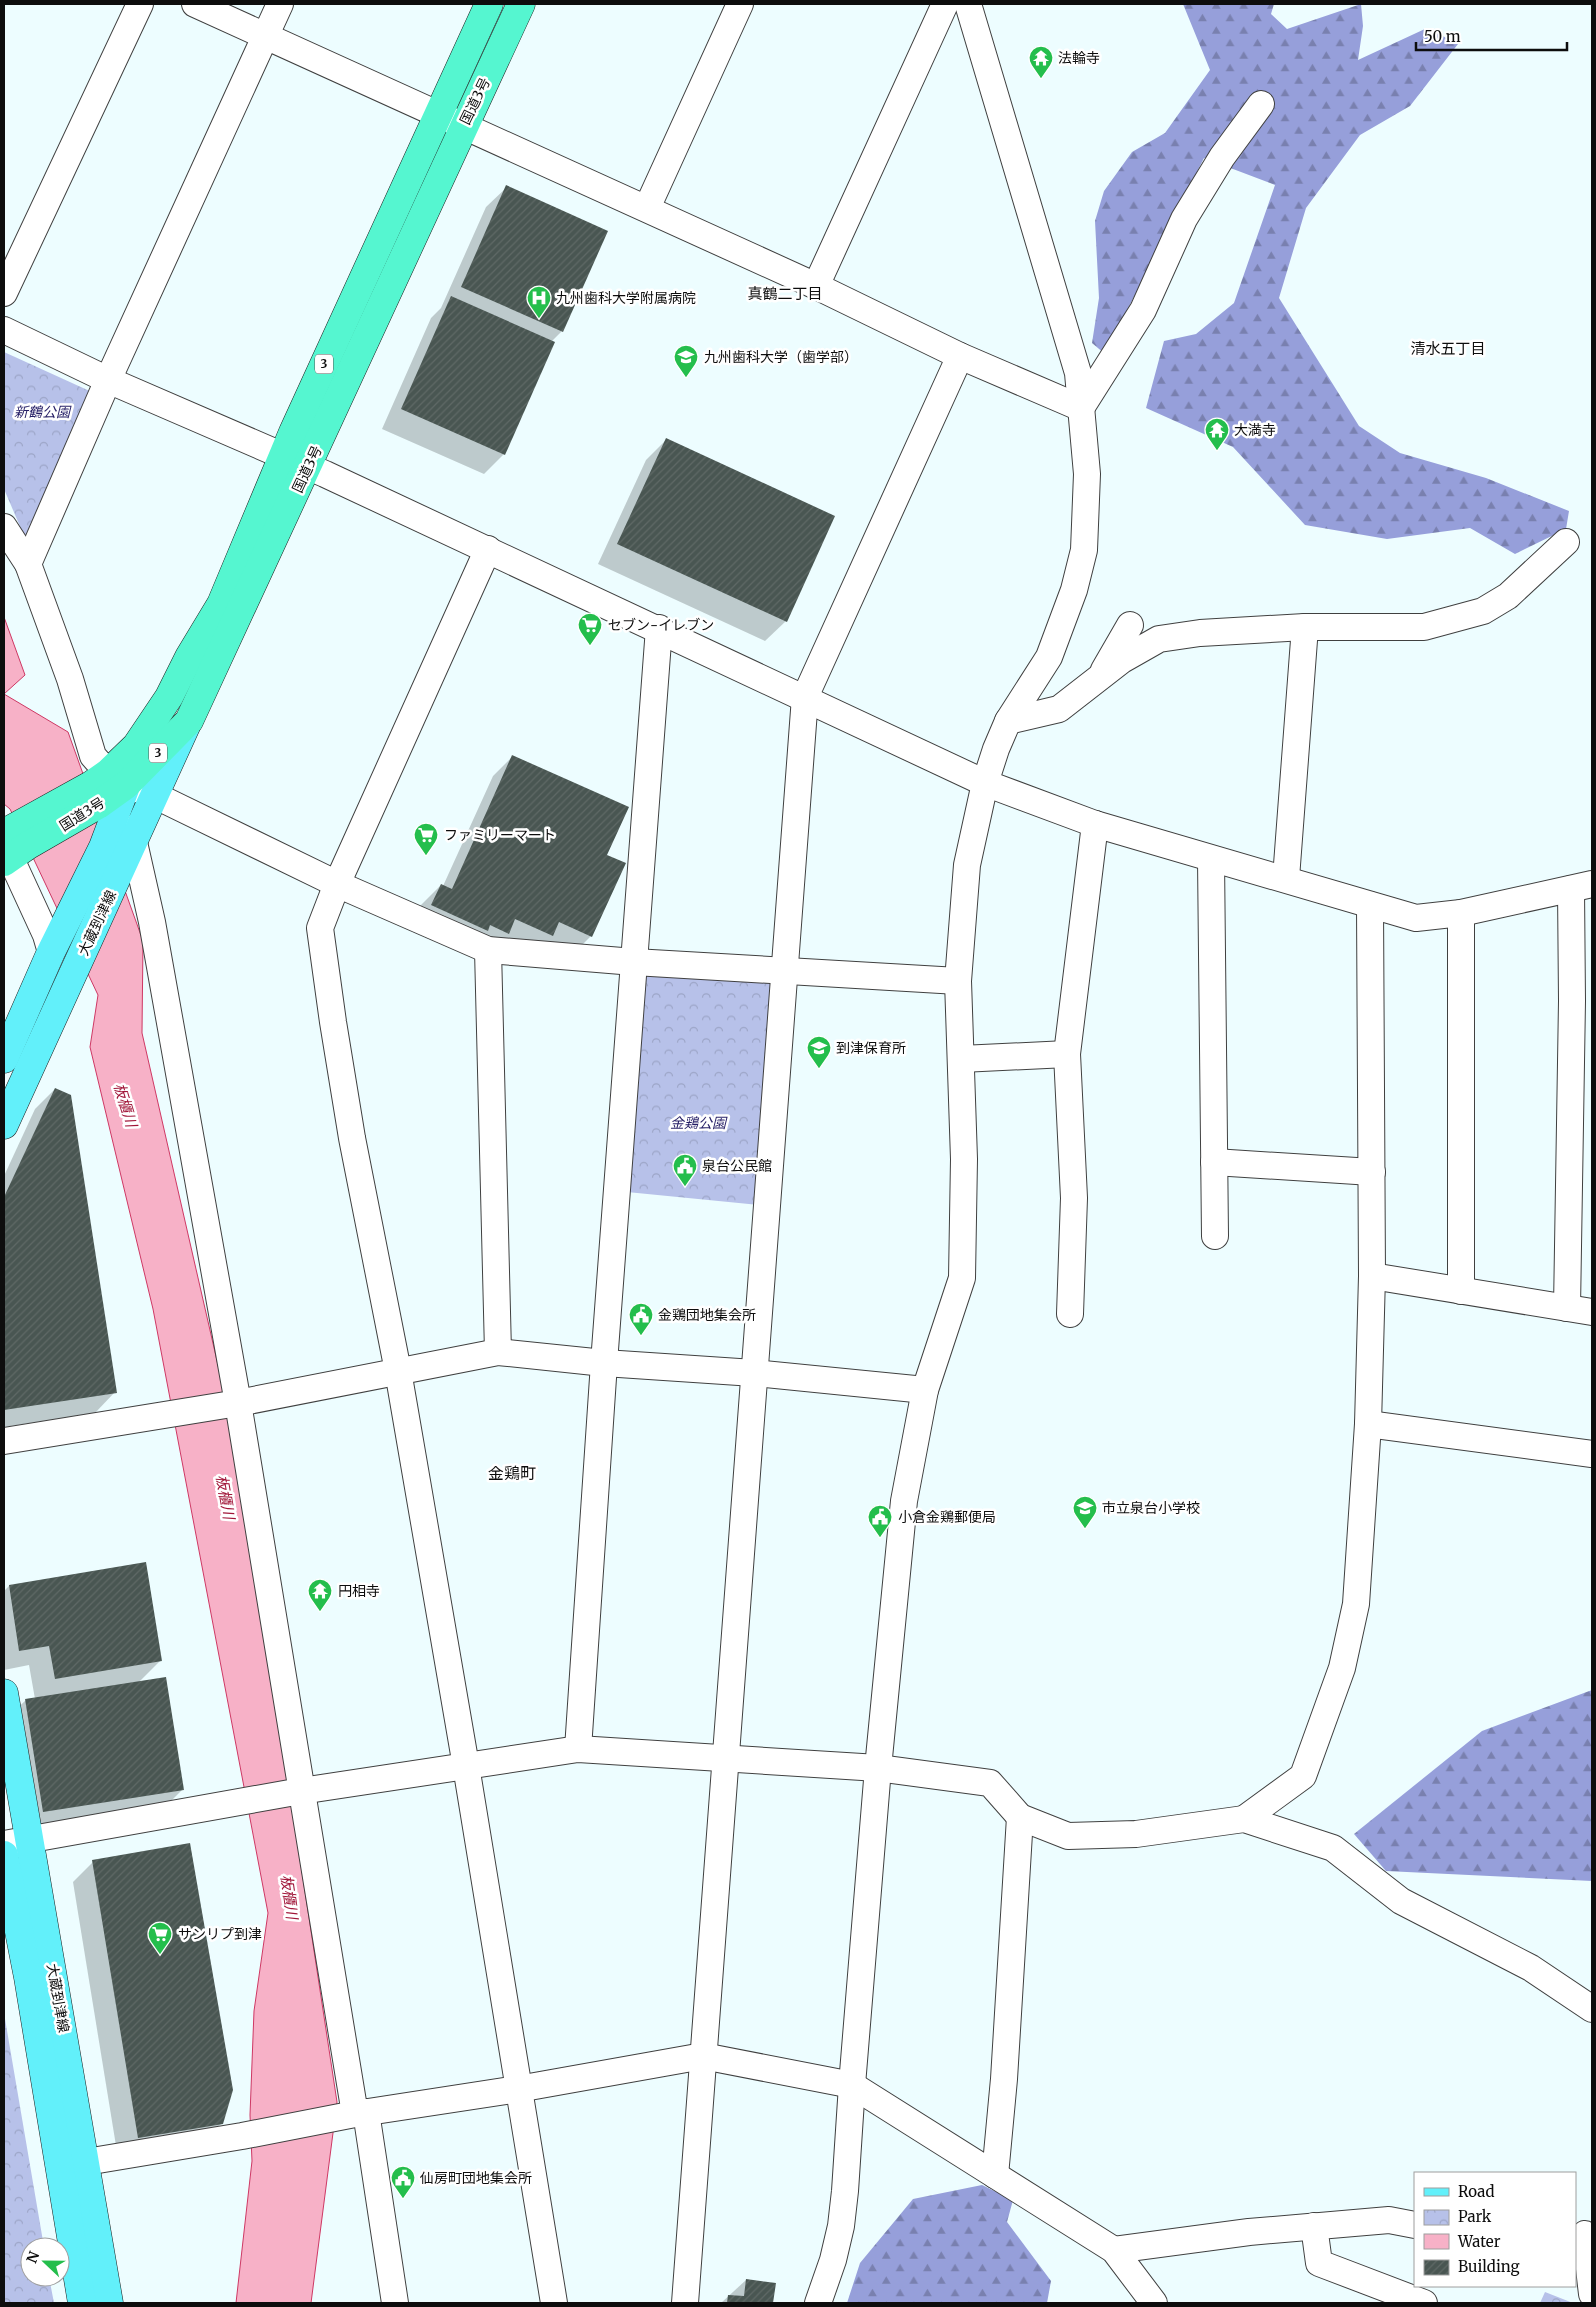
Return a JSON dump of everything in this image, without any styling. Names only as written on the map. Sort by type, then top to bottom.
[{"type":"highway","name":"国道3号","points":[[106,787],[154,721],[221,604],[283,456],[489,4]]},
{"type":"highway","name":"国道3号","points":[[13,845],[106,787],[189,720],[308,468],[521,4]]},
{"type":"main road","name":"大蔵到津線","points":[[4,1125],[189,720]]},
{"type":"main road","name":"大蔵到津線","points":[[4,1059],[55,946],[103,847],[106,787]]},
{"type":"main road","name":"大蔵到津線","points":[[4,1693],[109,2303]]},
{"type":"main road","name":"大蔵到津線","points":[[4,1855],[28,1977],[82,2303]]},
{"type":"street","points":[[4,293],[140,4]]},
{"type":"street","points":[[195,4],[463,127],[647,208],[816,286],[960,356],[1081,408]]},
{"type":"street","points":[[28,564],[108,380],[280,4]]},
{"type":"street","points":[[647,208],[740,4]]},
{"type":"street","points":[[816,286],[945,4]]},
{"type":"street","points":[[818,2303],[841,2226],[846,2191],[852,2085],[878,1768],[904,1501],[925,1390],[962,1278],[964,1159],[958,981],[967,865],[985,783],[1008,721],[1049,656],[1074,590],[1084,550],[1087,474],[1078,373],[968,4]]},
{"type":"street","points":[[1081,408],[1143,310],[1184,219],[1222,157],[1261,104]]},
{"type":"street","points":[[4,330],[108,380],[325,474],[488,549],[985,783],[1094,824],[1211,859],[1286,878],[1416,918],[1462,914],[1581,887],[1582,1002],[1567,1308]]},
{"type":"street","points":[[685,2303],[805,697],[960,356]]},
{"type":"street","points":[[4,527],[28,564],[70,679],[93,756],[132,844],[152,922],[238,1403],[301,1791],[395,2303]]},
{"type":"street","points":[[1008,721],[1059,709],[1122,660],[1159,639],[1200,633],[1305,627],[1424,627],[1483,611],[1508,596],[1566,542]]},
{"type":"street","points":[[488,549],[337,884],[320,928],[352,1138],[398,1371],[466,1766],[554,2303]]},
{"type":"street","points":[[1102,675],[1130,625]]},
{"type":"street","points":[[1286,878],[1305,627]]},
{"type":"street","points":[[578,1749],[604,1363],[659,628]]},
{"type":"street","points":[[106,787],[154,794],[337,884],[488,950],[634,962],[958,981]]},
{"type":"street","points":[[1070,1314],[1074,1198],[1067,1054],[1094,824]]},
{"type":"street","points":[[13,845],[46,935],[55,946]]},
{"type":"street","points":[[1211,859],[1215,1236]]},
{"type":"street","points":[[1244,1819],[1303,1776],[1342,1668],[1356,1604],[1368,1424],[1372,1276],[1370,905]]},
{"type":"street","points":[[1461,1291],[1462,914]]},
{"type":"street","points":[[488,950],[498,1352]]},
{"type":"street","points":[[961,1059],[1067,1054]]},
{"type":"street","points":[[1214,1162],[1372,1172]]},
{"type":"street","points":[[1372,1276],[1592,1312]]},
{"type":"street","points":[[4,1442],[238,1403],[398,1371],[445,1364],[498,1352],[604,1363],[754,1373],[925,1390]]},
{"type":"street","points":[[1368,1424],[1592,1454]]},
{"type":"street","points":[[4,1844],[301,1791],[578,1749],[878,1768],[990,1783],[1020,1818],[1068,1836],[1136,1834],[1244,1819],[1333,1848],[1402,1901],[1531,1968],[1592,2009]]},
{"type":"street","points":[[995,2176],[1004,2079],[1020,1818]]},
{"type":"street","points":[[86,2162],[242,2136],[360,2113],[518,2089],[703,2056],[852,2085],[1114,2250],[1154,2303]]},
{"type":"street","points":[[1114,2250],[1249,2232],[1314,2226],[1389,2220],[1414,2226]]},
{"type":"street","points":[[1314,2226],[1319,2262],[1424,2303]]},
{"type":"street","points":[[1571,2287],[1592,2295],[1585,2234]]},
{"type":"green space","points":[[1183,4],[1274,4],[1271,14],[1287,29],[1361,4],[1363,26],[1358,60],[1427,28],[1458,44],[1410,106],[1360,135],[1306,208],[1279,298],[1359,426],[1400,453],[1486,478],[1569,511],[1566,529],[1515,554],[1470,528],[1387,539],[1305,525],[1233,447],[1146,408],[1164,341],[1196,334],[1234,303],[1275,185],[1204,158],[1105,354],[1092,343],[1099,298],[1095,221],[1104,191],[1132,152],[1165,133],[1210,70]]},
{"type":"green space","name":"新鶴公園","points":[[4,352],[94,393],[25,538],[4,489]]},
{"type":"green space","name":"金鶏公園","points":[[644,972],[773,981],[759,1205],[627,1192]]},
{"type":"green space","points":[[1592,1690],[1592,1881],[1386,1871],[1354,1834],[1482,1731]]},
{"type":"green space","points":[[4,2013],[42,2237],[20,2237],[20,2287],[51,2287],[54,2303],[4,2303]]},
{"type":"green space","points":[[982,2185],[1013,2200],[1007,2222],[1051,2281],[1047,2303],[847,2303],[860,2263],[913,2199]]},
{"type":"green space","points":[[1545,2292],[1573,2303],[1540,2303]]},
{"type":"water","points":[[4,617],[25,675],[4,694]]},
{"type":"water","name":"板櫃川","points":[[4,694],[68,732],[143,941],[142,1033],[239,1457],[337,2102],[311,2303],[236,2303],[252,2161],[250,2115],[254,2011],[268,1913],[153,1309],[90,1047],[98,995],[10,809],[4,804]]},
{"type":"building","points":[[506,185],[608,231],[563,332],[461,287]]},
{"type":"building","points":[[451,296],[555,342],[505,455],[401,409]]},
{"type":"building","points":[[666,438],[835,516],[787,622],[617,544]]},
{"type":"building","points":[[512,755],[629,807],[607,855],[626,863],[592,937],[559,922],[553,936],[515,919],[509,934],[490,925],[488,931],[431,905],[441,884],[452,889]]},
{"type":"building","points":[[55,1088],[71,1095],[117,1393],[4,1410],[4,1197]]},
{"type":"building","points":[[146,1562],[162,1661],[55,1679],[49,1646],[19,1651],[9,1585]]},
{"type":"building","points":[[166,1677],[184,1790],[43,1812],[25,1699]]},
{"type":"building","points":[[190,1843],[233,2090],[223,2124],[138,2138],[92,1860]]},
{"type":"building","points":[[746,2279],[776,2283],[773,2303],[727,2303],[728,2295],[744,2296]]},
{"type":"place","name":"法輪寺","points":[[1041,79]]},
{"type":"place","name":"九州歯科大学附属病院","points":[[539,319]]},
{"type":"place","name":"九州歯科大学（歯学部）","points":[[686,378]]},
{"type":"place","name":"大満寺","points":[[1217,451]]},
{"type":"place","name":"セブン-イレブン","points":[[590,646]]},
{"type":"place","name":"ファミリーマート","points":[[426,856]]},
{"type":"place","name":"到津保育所","points":[[819,1069]]},
{"type":"place","name":"泉台公民館","points":[[685,1187]]},
{"type":"place","name":"金鶏団地集会所","points":[[641,1336]]},
{"type":"place","name":"市立泉台小学校","points":[[1085,1529]]},
{"type":"place","name":"小倉金鶏郵便局","points":[[880,1538]]},
{"type":"place","name":"円相寺","points":[[320,1612]]},
{"type":"place","name":"サンリプ到津","points":[[160,1955]]},
{"type":"place","name":"仙房町団地集会所","points":[[403,2199]]},
{"type":"district","name":"真鶴二丁目","points":[[785,294]]},
{"type":"district","name":"清水五丁目","points":[[1448,349]]},
{"type":"district","name":"金鶏町","points":[[512,1473]]}]
